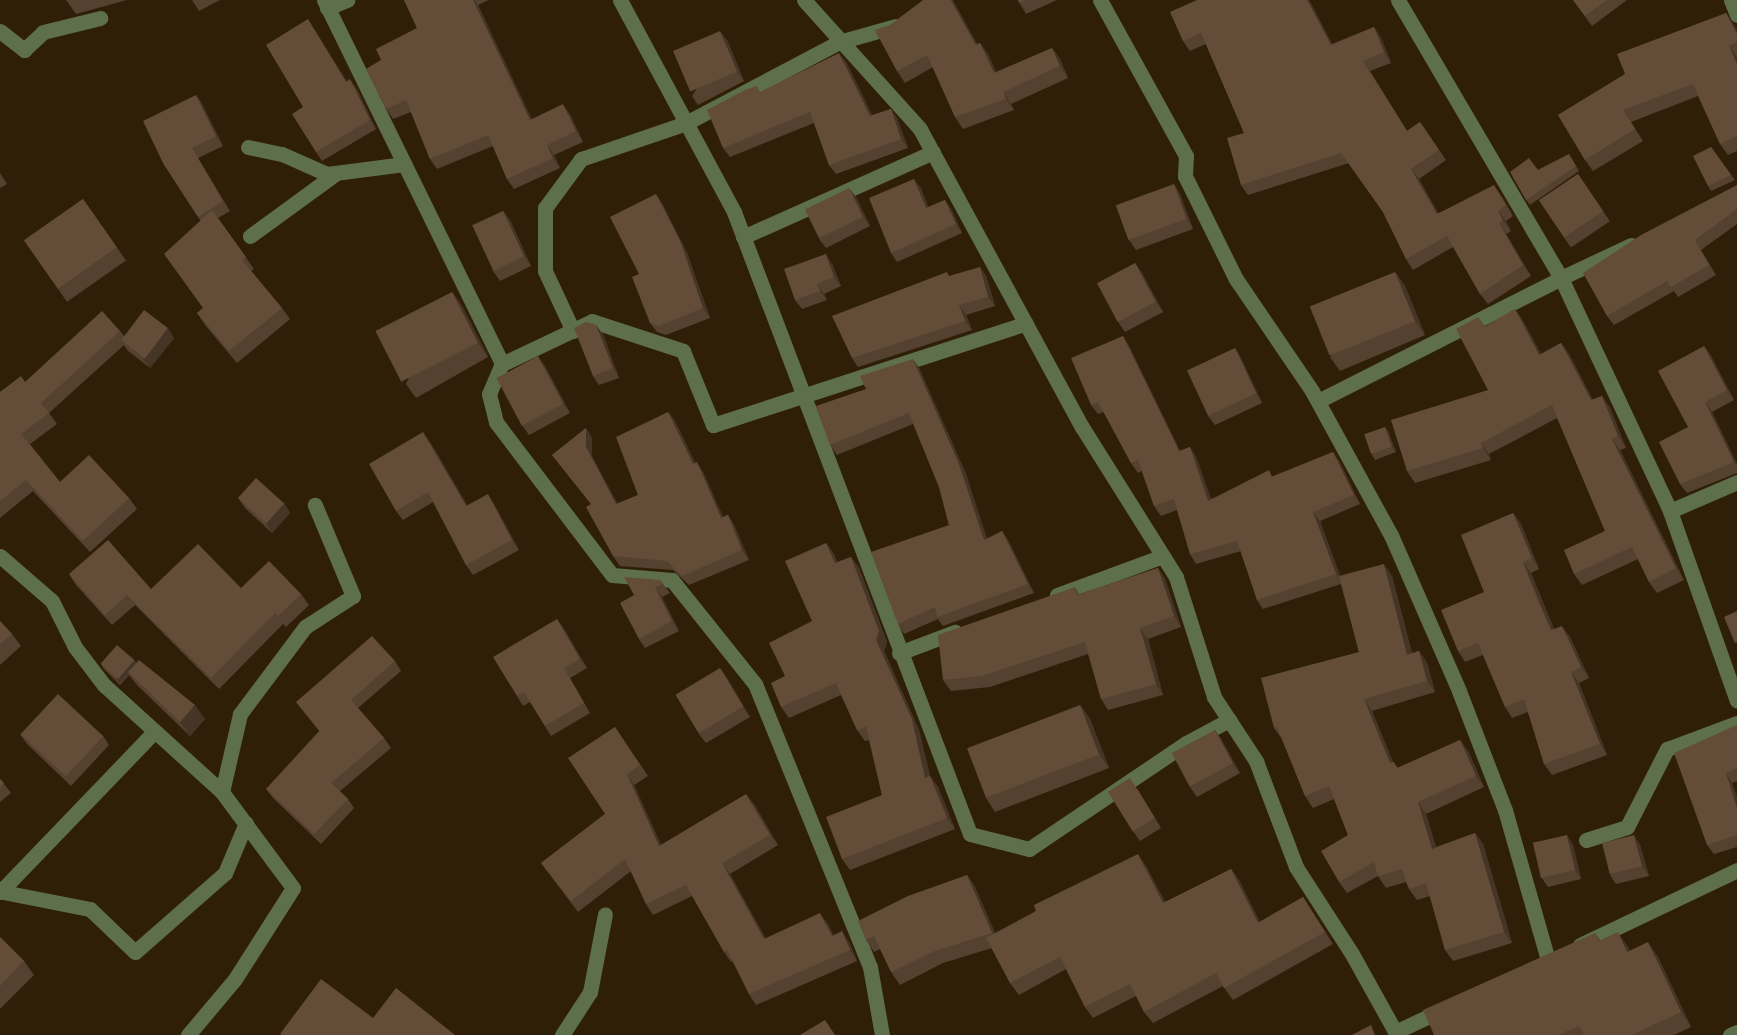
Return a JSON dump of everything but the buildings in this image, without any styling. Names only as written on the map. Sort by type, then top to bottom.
[{"type":"street","points":[[346,0],[326,4],[502,364]]},
{"type":"street","points":[[620,0],[686,123],[743,237],[801,396],[969,834],[1029,849],[1186,743],[1230,720]]},
{"type":"street","points":[[804,0],[839,42],[920,129],[1082,427],[1176,577],[1214,697],[1256,761],[1296,867],[1396,1034],[1456,1003]]},
{"type":"street","points":[[1100,0],[1186,156],[1185,176],[1236,279],[1318,401],[1391,535],[1460,691],[1505,810],[1553,957],[1737,870]]},
{"type":"street","points":[[1398,0],[1561,278],[1670,512],[1737,701]]},
{"type":"street","points":[[1731,0],[1737,15]]},
{"type":"street","points":[[0,32],[24,50],[43,32],[99,18]]},
{"type":"street","points":[[573,331],[545,271],[545,208],[581,159],[686,123],[839,42],[892,29],[908,18]]},
{"type":"street","points":[[249,147],[282,154],[327,174],[404,164]]},
{"type":"street","points":[[743,237],[933,152]]},
{"type":"street","points":[[250,236],[335,174]]},
{"type":"street","points":[[1318,401],[1647,237]]},
{"type":"street","points":[[882,1035],[870,967],[755,684],[672,580],[612,575],[495,422],[489,394],[502,364],[592,321],[684,351],[713,425],[1026,323]]},
{"type":"street","points":[[1670,512],[1737,482]]},
{"type":"street","points":[[222,792],[240,714],[305,627],[353,596],[315,506]]},
{"type":"street","points":[[0,556],[52,601],[75,647],[104,685],[222,792],[293,888],[235,979],[188,1035]]},
{"type":"street","points":[[1042,600],[1163,556]]},
{"type":"street","points":[[899,653],[976,625]]},
{"type":"street","points":[[1587,840],[1627,827],[1667,749],[1737,723]]},
{"type":"street","points":[[1,892],[155,731]]},
{"type":"street","points":[[1,892],[90,909],[135,952],[225,873],[246,824]]},
{"type":"street","points":[[562,1035],[590,993],[604,914]]},
{"type":"street","points":[[1730,1035],[1737,1032]]}]
